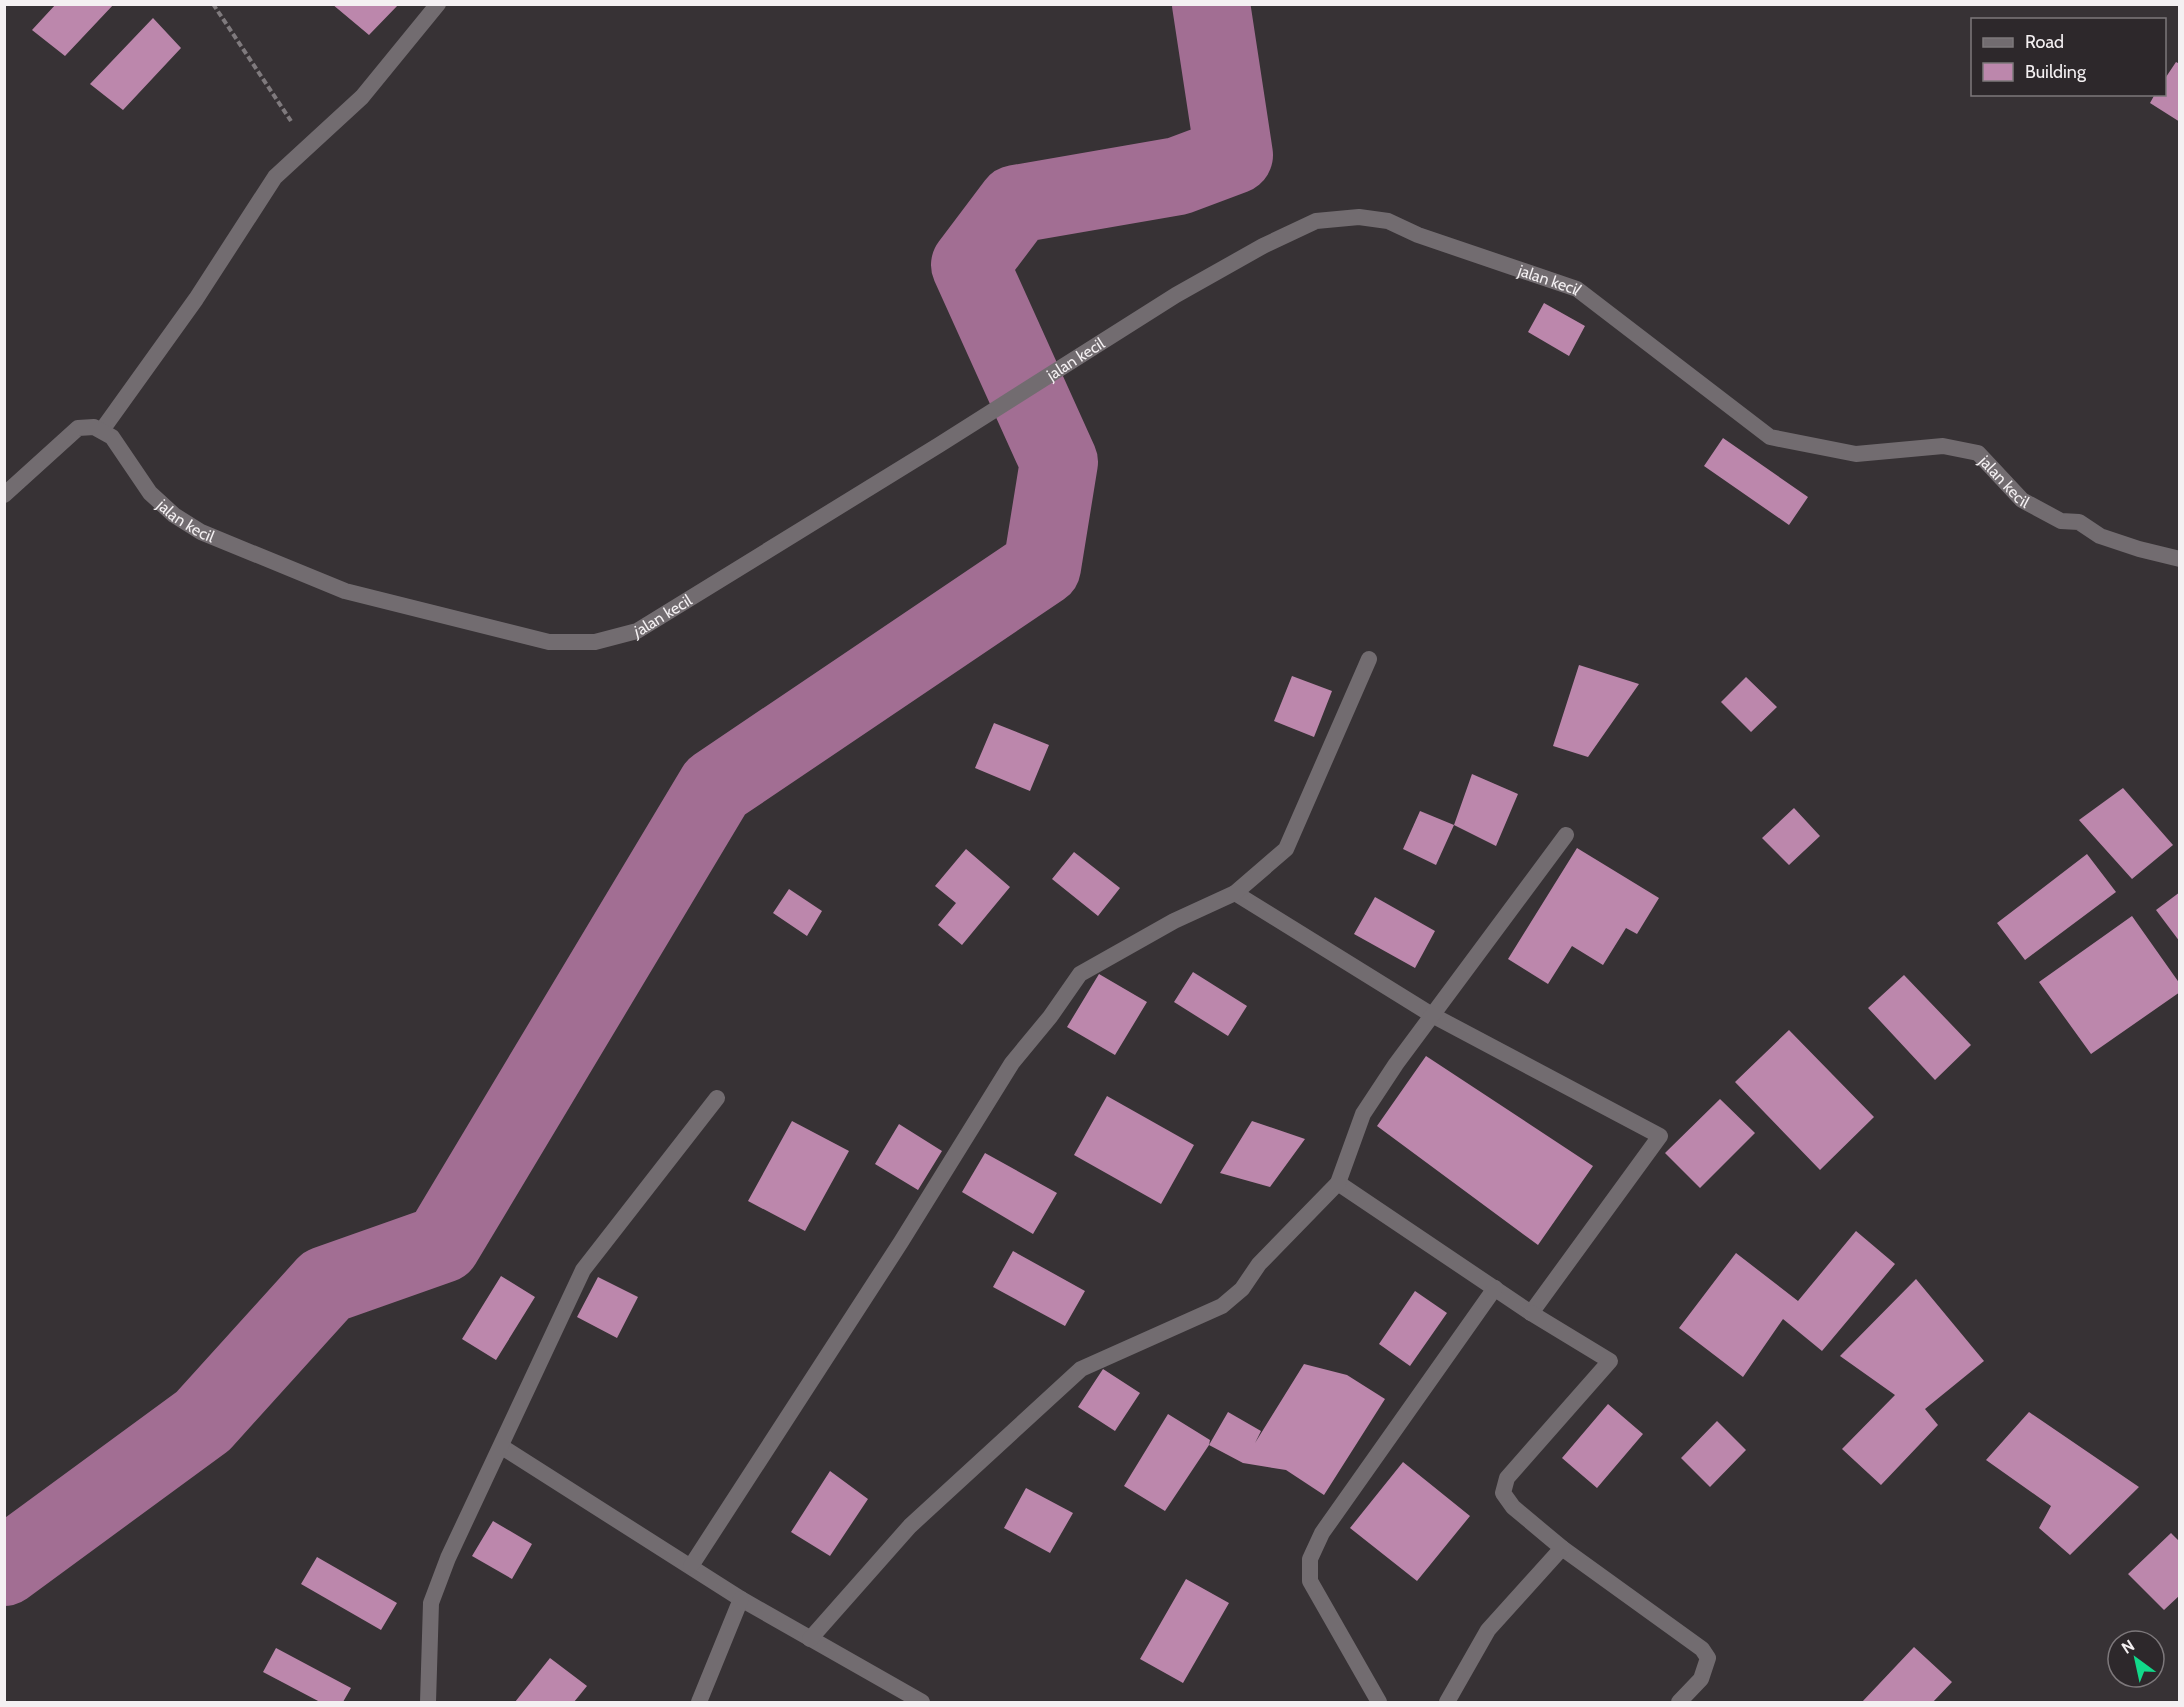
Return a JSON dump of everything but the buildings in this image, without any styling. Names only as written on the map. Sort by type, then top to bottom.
[{"type":"street","points":[[4,495],[78,428],[94,427],[102,430],[196,299],[275,177],[362,97],[438,4]]},
{"type":"street","name":"jalan kecil","points":[[102,430],[111,437],[150,493],[174,515],[201,532],[345,591],[549,642],[595,642],[637,630],[868,489],[1176,295],[1263,246],[1316,221],[1359,217],[1388,221],[1418,234],[1577,288],[1770,436],[1856,454],[1943,446],[1978,453],[2022,500],[2061,521],[2079,522],[2100,536],[2139,549],[2180,558]]},
{"type":"street","points":[[691,1566],[901,1242],[1012,1063],[1050,1017],[1080,974],[1174,921],[1235,893],[1286,849],[1369,659]]},
{"type":"street","points":[[810,1639],[910,1526],[1081,1369],[1222,1306],[1242,1289],[1259,1264],[1338,1183],[1363,1114],[1432,1015],[1566,835]]},
{"type":"street","points":[[1235,893],[1432,1015],[1660,1136],[1531,1313]]},
{"type":"street","points":[[428,1702],[431,1603],[448,1558],[583,1270],[717,1098]]},
{"type":"street","points":[[1338,1183],[1531,1313],[1610,1361],[1507,1478],[1503,1492],[1513,1507],[1562,1548],[1702,1649],[1708,1658],[1701,1679],[1680,1702]]},
{"type":"street","points":[[1379,1702],[1310,1581],[1310,1559],[1322,1533],[1495,1288]]},
{"type":"street","points":[[502,1447],[741,1599],[922,1702]]},
{"type":"street","points":[[1447,1702],[1488,1630],[1562,1548]]},
{"type":"street","points":[[699,1702],[741,1599]]},
{"type":"path","points":[[213,4],[309,147]]},
{"type":"waterway","points":[[4,1567],[203,1421],[326,1285],[442,1244],[716,787],[1042,567],[1059,462],[970,265],[1016,204],[1178,176],[1234,155],[1211,4]]}]
